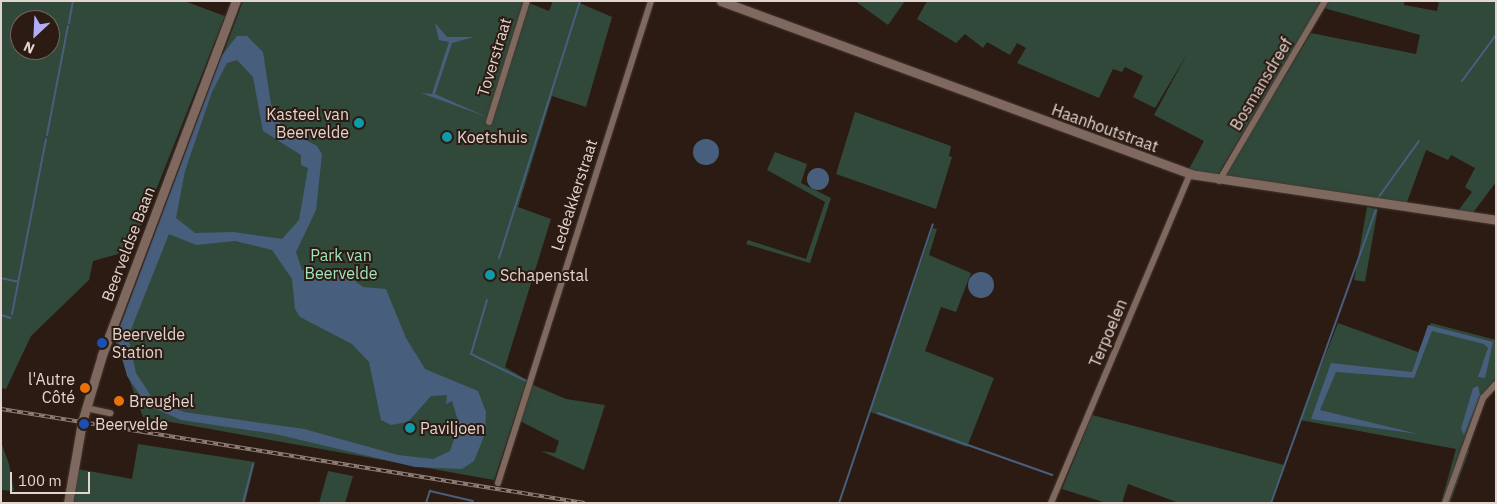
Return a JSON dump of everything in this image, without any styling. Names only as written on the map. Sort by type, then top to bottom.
[{"type":"street","name":"Beerveldse Baan","points":[[68,503],[86,408],[236,1]]},
{"type":"street","name":"Toverstraat","points":[[489,122],[527,1]]},
{"type":"street","name":"Ledeakkerstraat","points":[[498,483],[651,1]]},
{"type":"street","name":"Haanhoutstraat","points":[[721,1],[1190,174],[1220,181],[1496,220]]},
{"type":"street","name":"Bosmansdreef","points":[[1220,181],[1326,1]]},
{"type":"street","name":"Terpoelen","points":[[1051,503],[1190,174]]},
{"type":"street","points":[[1445,503],[1483,398],[1496,384]]},
{"type":"street","points":[[86,408],[110,413]]},
{"type":"green space","points":[[1,1],[184,1],[225,16],[143,223],[118,254],[93,261],[89,280],[31,336],[6,389],[1,388]]},
{"type":"green space","name":"Park van Beervelde","points":[[243,1],[524,1],[549,11],[553,1],[575,1],[612,17],[586,107],[552,96],[518,207],[551,219],[505,367],[527,380],[494,480],[143,417],[115,341]]},
{"type":"green space","points":[[855,1],[905,1],[888,25]]},
{"type":"green space","points":[[927,1],[1317,1],[1321,3],[1217,176],[1189,169],[1204,141],[1154,115],[1187,54],[1155,108],[1133,97],[1143,76],[1125,67],[1122,72],[1113,69],[1099,98],[1017,63],[1026,48],[1017,43],[1010,55],[987,42],[983,48],[965,34],[956,43],[917,19]]},
{"type":"green space","points":[[1328,1],[1404,1],[1404,5],[1437,11],[1439,1],[1496,1],[1496,182],[1472,214],[1458,211],[1472,192],[1465,187],[1475,168],[1451,155],[1448,160],[1426,150],[1406,205],[1228,177],[1226,173],[1311,33],[1416,54],[1420,35],[1324,8]]},
{"type":"green space","points":[[855,112],[951,146],[949,156],[952,157],[936,209],[836,174]]},
{"type":"green space","points":[[775,152],[807,164],[801,183],[831,198],[810,263],[746,244],[748,240],[806,259],[825,202],[767,170]]},
{"type":"green space","points":[[1367,207],[1378,209],[1365,282],[1354,280]]},
{"type":"green space","points":[[933,228],[937,229],[929,255],[971,273],[956,312],[941,307],[925,351],[994,378],[967,447],[870,412]]},
{"type":"green space","points":[[1338,323],[1418,352],[1431,323],[1496,340],[1496,377],[1462,445],[1469,451],[1450,503],[1441,503],[1456,449],[1300,420]]},
{"type":"green space","points":[[531,384],[566,399],[605,405],[584,470],[541,451],[555,453],[559,441],[520,421]]},
{"type":"green space","points":[[1092,415],[1284,465],[1270,503],[1179,503],[1128,484],[1122,503],[1106,503],[1062,489]]},
{"type":"green space","points":[[1,442],[9,464],[14,491],[1,490]]},
{"type":"green space","points":[[138,444],[255,462],[245,503],[71,503],[78,469],[132,479]]},
{"type":"green space","points":[[328,471],[353,476],[345,503],[319,503]]},
{"type":"water","points":[[435,23],[447,37],[474,37],[452,43],[435,94],[487,117],[421,93],[432,94],[449,42],[439,40]]},
{"type":"water","points":[[237,36],[247,36],[263,52],[271,104],[282,127],[317,146],[322,154],[316,210],[296,252],[302,270],[340,270],[363,287],[386,289],[406,338],[425,369],[478,391],[486,412],[485,434],[474,461],[462,469],[415,467],[275,434],[181,420],[147,405],[127,376],[118,342],[119,329],[222,55]],"holes":[[[237,60],[253,77],[263,131],[301,155],[301,165],[308,168],[299,220],[282,239],[233,232],[195,233],[176,218],[185,171],[212,92],[227,63]],[[169,234],[196,245],[235,241],[272,250],[292,279],[295,309],[300,317],[352,344],[369,362],[381,420],[391,425],[408,422],[431,396],[447,395],[446,404],[452,401],[459,424],[450,451],[433,459],[398,455],[304,429],[184,412],[153,399],[136,373],[128,337]]]},
{"type":"water","points":[[706,139],[715,143],[719,152],[715,161],[706,165],[697,161],[693,152],[697,143]]},
{"type":"water","points":[[818,168],[826,171],[829,179],[826,187],[818,190],[810,187],[807,179],[810,171]]},
{"type":"water","points":[[981,272],[990,276],[994,285],[990,294],[981,298],[972,294],[968,285],[972,276]]},
{"type":"water","points":[[1428,325],[1493,342],[1485,378],[1478,377],[1488,348],[1484,344],[1432,331],[1414,378],[1336,372],[1320,410],[1418,434],[1311,419],[1331,363],[1412,372]]},
{"type":"water","points":[[1478,386],[1480,395],[1464,435],[1461,429],[1473,388]]},
{"type":"waterway","points":[[69,23],[73,1]]},
{"type":"waterway","points":[[499,258],[580,1]]},
{"type":"waterway","points":[[47,135],[68,26]]},
{"type":"waterway","points":[[1462,81],[1496,35]]},
{"type":"waterway","points":[[12,314],[46,139]]},
{"type":"waterway","points":[[1378,198],[1419,141]]},
{"type":"waterway","points":[[1271,503],[1376,210]]},
{"type":"waterway","points":[[839,503],[933,224]]},
{"type":"waterway","points":[[1,278],[18,282]]},
{"type":"waterway","points":[[487,300],[471,354],[526,381]]},
{"type":"waterway","points":[[1,315],[11,318]]},
{"type":"waterway","points":[[878,413],[1052,475]]},
{"type":"waterway","points":[[243,503],[253,464]]},
{"type":"waterway","points":[[426,503],[430,491],[473,501]]},
{"type":"railway","points":[[1,409],[584,503]]},
{"type":"place","name":"Kasteel van Beervelde","points":[[359,123]]},
{"type":"place","name":"Koetshuis","points":[[447,137]]},
{"type":"place","name":"Schapenstal","points":[[490,275]]},
{"type":"place","name":"Beervelde Station","points":[[102,343]]},
{"type":"place","name":"l'Autre Côté","points":[[85,388]]},
{"type":"place","name":"Breughel","points":[[119,401]]},
{"type":"place","name":"Beervelde","points":[[84,424]]},
{"type":"place","name":"Paviljoen","points":[[410,428]]}]
